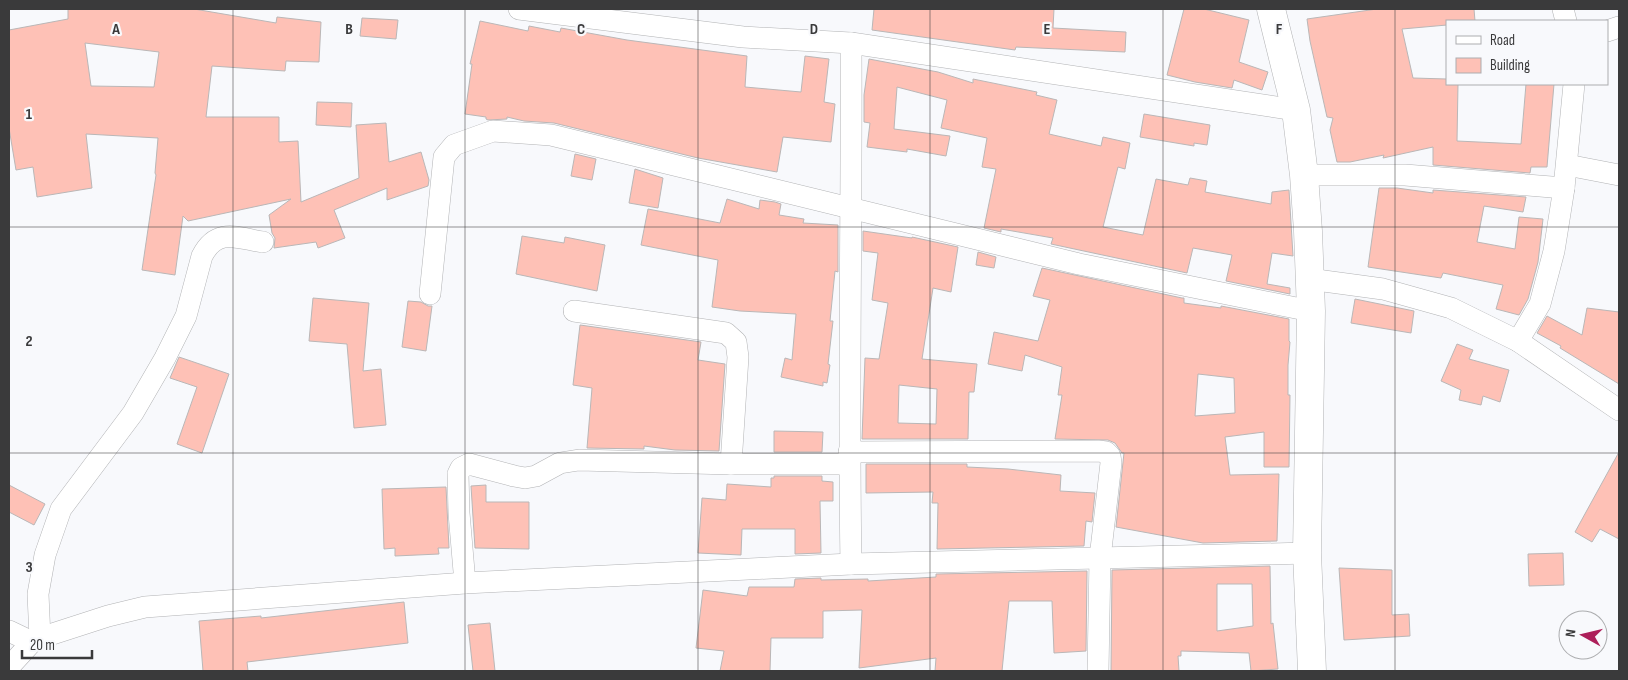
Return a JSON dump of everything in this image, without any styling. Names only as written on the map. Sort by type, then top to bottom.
[{"type":"street","points":[[520,9],[743,37],[851,43],[1296,110]]},
{"type":"street","points":[[1271,9],[1296,110],[1304,175],[1308,231],[1311,311],[1307,553],[1312,671]]},
{"type":"street","points":[[851,43],[852,209],[849,458],[851,564]]},
{"type":"street","points":[[1518,341],[1540,304],[1554,250],[1567,165],[1574,85]]},
{"type":"street","points":[[430,294],[444,157],[454,144],[493,131],[551,135],[1079,264],[1311,311]]},
{"type":"street","points":[[1567,165],[1619,175]]},
{"type":"street","points":[[1304,175],[1405,175],[1564,188]]},
{"type":"street","points":[[36,640],[38,594],[45,555],[61,509],[133,413],[165,358],[186,316],[202,256],[207,247],[216,238],[228,236],[263,242]]},
{"type":"street","points":[[1309,279],[1383,289],[1451,308],[1518,341],[1619,410]]},
{"type":"street","points":[[574,311],[726,332],[736,342],[738,357],[731,464]]},
{"type":"street","points":[[466,584],[459,513],[458,474],[461,468],[469,464],[525,478],[536,476],[560,463],[579,460],[731,464],[1098,450],[1106,452],[1110,456],[1111,463],[1100,558],[1098,671]]},
{"type":"street","points":[[9,667],[36,640],[108,616],[145,607],[466,584],[851,564],[1307,553]]},
{"type":"street","points":[[9,632],[36,640]]},
{"type":"building","points":[[68,9],[194,9],[276,23],[277,17],[321,22],[319,62],[286,61],[285,71],[212,66],[206,117],[279,117],[279,142],[298,141],[301,202],[359,178],[356,125],[386,123],[389,162],[421,152],[429,180],[428,186],[387,200],[387,188],[334,210],[345,238],[318,248],[316,242],[274,248],[275,238],[272,233],[269,215],[291,199],[188,221],[183,216],[175,275],[142,270],[156,175],[158,138],[86,134],[92,188],[37,197],[33,167],[16,170],[9,128],[9,30],[68,19]],"holes":[[[85,43],[159,52],[154,87],[91,86]]]},
{"type":"building","points":[[874,9],[1054,9],[1053,28],[1126,32],[1125,52],[1016,47],[1015,50],[872,30]]},
{"type":"building","points":[[1184,9],[1204,9],[1249,20],[1239,62],[1268,72],[1262,90],[1234,80],[1232,88],[1167,75]]},
{"type":"building","points":[[1377,9],[1474,9],[1475,20],[1446,20],[1446,25],[1402,29],[1413,78],[1446,79],[1446,85],[1458,85],[1457,141],[1521,144],[1526,85],[1554,85],[1547,167],[1531,167],[1530,173],[1433,165],[1433,147],[1383,158],[1384,155],[1350,162],[1337,162],[1330,130],[1333,118],[1327,117],[1307,19]]},
{"type":"building","points":[[362,18],[398,20],[396,39],[360,36]]},
{"type":"building","points":[[480,21],[528,31],[529,26],[560,32],[561,28],[627,40],[747,56],[745,87],[801,92],[805,56],[829,59],[824,102],[835,104],[831,142],[783,137],[777,172],[698,158],[554,123],[524,121],[507,117],[507,119],[488,120],[486,117],[465,114],[472,64],[470,64]]},
{"type":"building","points":[[869,59],[938,72],[973,83],[973,79],[1037,92],[1036,95],[1057,100],[1049,134],[1101,146],[1103,137],[1130,143],[1125,169],[1118,167],[1103,227],[1143,235],[1156,179],[1188,185],[1190,178],[1207,181],[1205,192],[1271,204],[1272,192],[1289,190],[1293,256],[1272,253],[1267,284],[1290,288],[1290,294],[1226,281],[1232,255],[1193,248],[1187,273],[1051,244],[1053,238],[1001,229],[1001,232],[984,228],[996,169],[982,167],[987,138],[941,128],[947,100],[897,87],[894,129],[950,136],[946,156],[907,149],[907,152],[867,147],[870,123],[864,122],[864,95]]},
{"type":"building","points":[[317,102],[352,103],[351,127],[316,125]]},
{"type":"building","points":[[1144,114],[1210,125],[1207,145],[1194,143],[1194,146],[1140,137]]},
{"type":"building","points":[[575,154],[596,159],[592,180],[571,176]]},
{"type":"building","points":[[635,169],[663,178],[658,208],[629,203]]},
{"type":"building","points":[[1379,188],[1397,188],[1433,193],[1433,190],[1526,197],[1523,212],[1484,206],[1477,242],[1515,249],[1519,217],[1543,219],[1538,262],[1528,299],[1519,315],[1496,309],[1503,285],[1443,273],[1441,278],[1368,267]]},
{"type":"building","points":[[727,199],[759,209],[760,200],[775,202],[781,204],[779,215],[804,219],[803,223],[838,225],[838,272],[835,271],[830,321],[833,321],[828,364],[830,365],[827,383],[823,382],[823,386],[781,377],[785,358],[792,360],[796,314],[740,311],[712,307],[718,260],[641,245],[648,209],[720,223]]},
{"type":"building","points":[[863,231],[912,237],[958,247],[951,292],[933,288],[922,359],[977,364],[974,392],[969,392],[968,439],[862,439],[865,358],[879,359],[888,303],[872,300],[878,253],[863,251]],"holes":[[[899,385],[937,389],[936,424],[898,423]]]},
{"type":"building","points":[[522,236],[564,243],[565,237],[605,245],[597,291],[516,274]]},
{"type":"building","points":[[978,252],[996,257],[994,268],[976,265]]},
{"type":"building","points":[[1042,268],[1184,298],[1184,303],[1221,308],[1221,306],[1289,319],[1289,467],[1264,467],[1264,432],[1225,437],[1230,475],[1279,474],[1277,541],[1203,543],[1116,527],[1124,453],[1115,443],[1108,440],[1055,439],[1062,395],[1058,395],[1062,367],[1025,355],[1022,371],[988,364],[994,332],[1038,341],[1050,300],[1033,296]],"holes":[[[1198,374],[1234,378],[1235,413],[1195,416]]]},
{"type":"building","points":[[313,298],[369,303],[363,371],[381,369],[386,425],[354,428],[347,344],[309,341]]},
{"type":"building","points":[[1355,299],[1414,311],[1411,333],[1351,323]]},
{"type":"building","points":[[408,301],[421,302],[432,306],[426,351],[402,347]]},
{"type":"building","points":[[1587,308],[1619,312],[1619,384],[1560,348],[1561,346],[1537,333],[1547,316],[1582,335]]},
{"type":"building","points":[[580,325],[701,342],[698,360],[725,364],[719,451],[675,450],[644,446],[644,449],[587,448],[592,388],[573,385]]},
{"type":"building","points":[[1457,344],[1473,350],[1469,359],[1509,370],[1500,402],[1483,396],[1481,405],[1459,400],[1461,390],[1441,381]]},
{"type":"building","points":[[179,357],[229,374],[202,453],[177,444],[197,387],[170,378]]},
{"type":"building","points":[[774,431],[823,432],[822,452],[774,452]]},
{"type":"building","points":[[1619,452],[1619,539],[1600,529],[1592,542],[1575,532]]},
{"type":"building","points":[[866,464],[967,464],[967,467],[1061,475],[1060,491],[1095,493],[1092,522],[1086,521],[1084,546],[937,549],[938,503],[932,503],[933,492],[866,493]]},
{"type":"building","points":[[774,476],[822,476],[822,481],[833,482],[833,501],[820,501],[821,553],[795,554],[795,529],[742,529],[741,555],[698,553],[702,498],[726,500],[727,484],[771,487],[771,478],[774,478]]},
{"type":"building","points":[[9,485],[45,504],[34,525],[9,512]]},
{"type":"building","points":[[486,485],[486,502],[529,502],[529,549],[475,548],[471,486]]},
{"type":"building","points":[[446,487],[449,548],[438,548],[439,554],[395,556],[395,548],[384,549],[382,489]]},
{"type":"building","points":[[1563,553],[1564,585],[1529,586],[1528,554]]},
{"type":"building","points":[[1270,566],[1271,624],[1273,623],[1278,669],[1251,671],[1249,653],[1181,651],[1181,656],[1178,656],[1179,671],[1111,671],[1112,570]],"holes":[[[1217,584],[1252,584],[1253,626],[1217,631]]]},
{"type":"building","points":[[1339,568],[1392,570],[1392,615],[1409,614],[1410,636],[1344,640]]},
{"type":"building","points":[[1087,571],[1086,651],[1054,653],[1052,601],[1009,601],[1002,671],[935,671],[936,658],[859,668],[862,610],[823,611],[823,638],[771,638],[770,671],[720,671],[724,651],[696,648],[703,590],[747,596],[749,587],[794,587],[795,579],[868,579],[868,581],[936,577],[936,574]]},
{"type":"building","points":[[404,602],[408,643],[247,662],[248,671],[203,671],[199,621],[261,616],[261,618]]},
{"type":"building","points":[[490,623],[495,671],[473,671],[468,625]]}]
